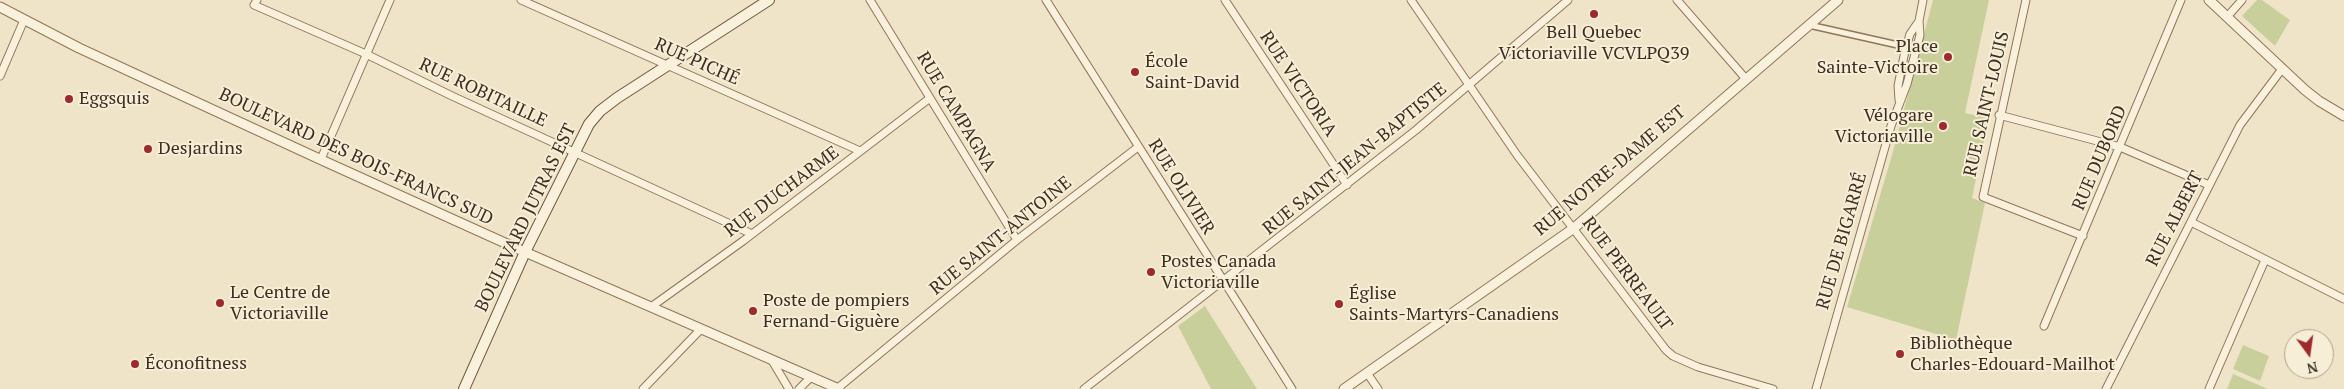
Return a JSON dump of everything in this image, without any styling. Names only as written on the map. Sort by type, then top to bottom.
[{"type":"main road","name":"BOULEVARD JUTRAS EST","points":[[464,389],[525,252],[589,124],[600,111],[769,0]]},
{"type":"street","points":[[321,159],[390,0]]},
{"type":"street","name":"RUE PICHÉ","points":[[521,0],[860,151]]},
{"type":"street","name":"RUE CAMPAGNA","points":[[870,0],[1017,240]]},
{"type":"street","name":"RUE OLIVIER","points":[[1046,0],[1292,389]]},
{"type":"street","name":"RUE VICTORIA","points":[[1224,0],[1347,185]]},
{"type":"street","name":"RUE PERREAULT","points":[[1411,0],[1517,154],[1671,355],[1698,367],[1773,389]]},
{"type":"street","name":"RUE SAINT-JEAN-BAPTISTE","points":[[1084,389],[1347,185],[1470,86],[1568,0]]},
{"type":"street","points":[[1677,0],[1746,79]]},
{"type":"street","name":"RUE NOTRE-DAME EST","points":[[1344,389],[1574,228],[1838,0]]},
{"type":"street","name":"RUE DE BIGARRÉ","points":[[1816,389],[1899,102],[1907,84],[1920,35],[1919,21],[1923,0]]},
{"type":"street","name":"RUE SAINT-LOUIS","points":[[2026,0],[1999,115],[1983,197],[2083,236]]},
{"type":"street","name":"RUE DUBORD","points":[[2044,326],[2181,0]]},
{"type":"street","points":[[2209,0],[2319,101],[2344,116]]},
{"type":"street","points":[[2227,17],[2242,0]]},
{"type":"street","name":"RUE ROBITAILLE","points":[[256,3],[452,96],[752,234]]},
{"type":"street","name":"BOULEVARD DES BOIS-FRANCS SUD","points":[[0,7],[86,52],[525,252],[839,389]]},
{"type":"street","points":[[0,76],[24,20]]},
{"type":"street","points":[[1808,25],[1898,45]]},
{"type":"street","name":"RUE ALBERT","points":[[2106,389],[2240,125],[2282,69]]},
{"type":"street","name":"RUE DUCHARME","points":[[651,307],[752,234],[930,98]]},
{"type":"street","points":[[1999,115],[2120,147],[2209,185]]},
{"type":"street","name":"RUE SAINT-ANTOINE","points":[[839,389],[1017,240],[1138,147]]},
{"type":"street","points":[[2191,222],[2344,299]]},
{"type":"street","points":[[2209,389],[2265,260]]},
{"type":"street","points":[[643,389],[701,329]]},
{"type":"street","points":[[771,359],[789,389]]},
{"type":"street","points":[[1367,373],[1378,389]]},
{"type":"street","points":[[799,389],[811,377]]},
{"type":"green space","points":[[1933,0],[1989,0],[1965,113],[1989,118],[1972,198],[1985,203],[1956,340],[1847,307],[1892,155]]},
{"type":"green space","points":[[2257,0],[2262,0],[2290,20],[2275,46],[2242,16]]},
{"type":"green space","points":[[1205,306],[1257,389],[1211,389],[1178,326]]},
{"type":"green space","points":[[2243,345],[2269,356],[2260,381],[2233,369]]},
{"type":"green space","points":[[2233,374],[2268,389],[2227,389]]},
{"type":"place","name":"Bell Quebec Victoriaville VCVLPQ39","points":[[1594,14]]},
{"type":"place","name":"Place Sainte-Victoire","points":[[1948,57]]},
{"type":"place","name":"École Saint-David","points":[[1135,72]]},
{"type":"place","name":"Eggsquis","points":[[69,99]]},
{"type":"place","name":"Vélogare Victoriaville","points":[[1943,126]]},
{"type":"place","name":"Desjardins","points":[[148,149]]},
{"type":"place","name":"Postes Canada Victoriaville","points":[[1151,272]]},
{"type":"place","name":"Le Centre de Victoriaville","points":[[220,303]]},
{"type":"place","name":"Église Saints-Martyrs-Canadiens","points":[[1339,304]]},
{"type":"place","name":"Poste de pompiers Fernand-Giguère","points":[[753,311]]},
{"type":"place","name":"Bibliothèque Charles-Edouard-Mailhot","points":[[1900,354]]},
{"type":"place","name":"Éconofitness","points":[[135,364]]}]
